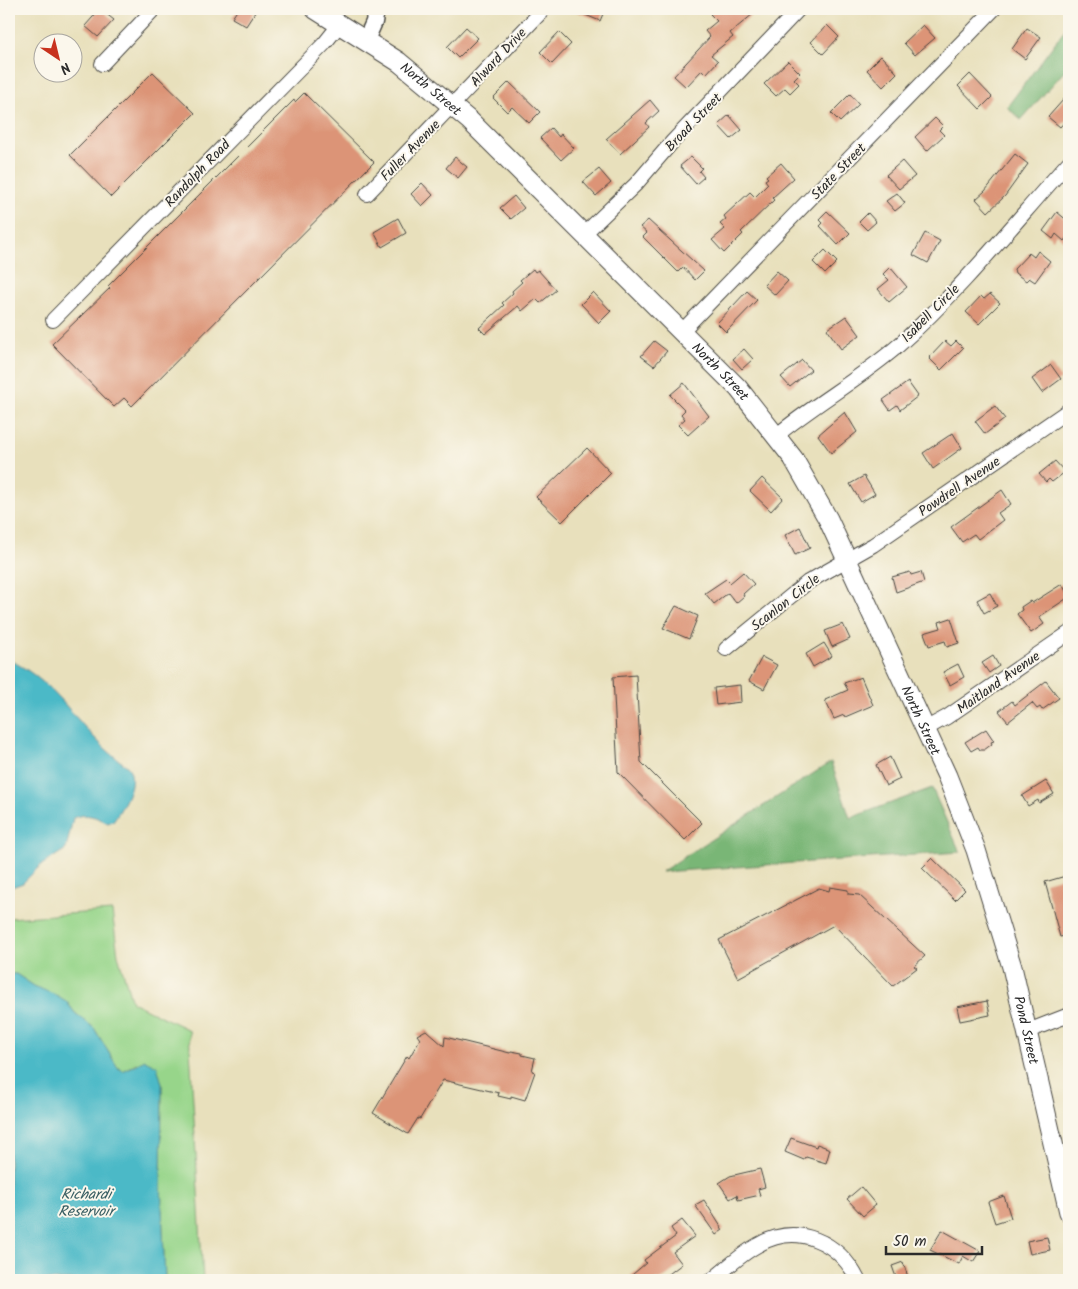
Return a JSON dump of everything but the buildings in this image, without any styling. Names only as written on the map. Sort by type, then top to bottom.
[{"type":"main road","name":"North Street","points":[[315,9],[399,62],[453,106],[682,331],[738,388],[777,435],[812,489],[848,560],[925,729],[976,850]]},
{"type":"main road","name":"Pond Street","points":[[976,850],[1004,938],[1028,1031],[1069,1209]]},
{"type":"street","points":[[102,64],[154,9]]},
{"type":"street","points":[[366,40],[374,22],[376,9]]},
{"type":"street","name":"Alward Drive","points":[[453,106],[544,9]]},
{"type":"street","name":"Broad Street","points":[[584,234],[636,184],[673,141],[799,9]]},
{"type":"street","name":"State Street","points":[[682,331],[994,9]]},
{"type":"street","name":"Randolph Road","points":[[53,320],[324,44],[340,24]]},
{"type":"street","name":"Fuller Avenue","points":[[367,194],[453,106]]},
{"type":"street","name":"Isabell Circle","points":[[777,435],[867,370],[910,335],[1067,169]]},
{"type":"street","name":"Powdrell Avenue","points":[[848,560],[1069,410]]},
{"type":"street","name":"Scanlon Circle","points":[[726,649],[808,582],[848,560]]},
{"type":"street","name":"Maitland Avenue","points":[[925,729],[947,718],[1069,633]]},
{"type":"street","points":[[1028,1031],[1069,1015]]},
{"type":"street","points":[[712,1280],[757,1245],[776,1237],[797,1235],[816,1238],[831,1246],[845,1260],[858,1280]]},
{"type":"green space","points":[[1069,24],[1069,66],[1021,120],[1007,107]]},
{"type":"green space","points":[[831,762],[850,818],[932,788],[960,852],[661,872]]},
{"type":"green space","points":[[112,911],[118,955],[132,1002],[189,1030],[203,1280],[165,1280],[161,1183],[162,1084],[136,1063],[123,1071],[118,1068],[94,1028],[75,1013],[66,1001],[34,986],[16,974],[9,974],[9,918]]},
{"type":"water","points":[[9,660],[27,670],[56,695],[111,754],[127,766],[132,779],[128,794],[113,821],[108,823],[86,815],[73,818],[66,849],[40,866],[23,883],[9,888]]},
{"type":"water","name":"Richardi Reservoir","points":[[9,974],[16,974],[34,986],[66,1001],[75,1013],[94,1028],[118,1068],[123,1071],[145,1060],[157,1066],[162,1084],[161,1183],[165,1280],[9,1280]]}]
